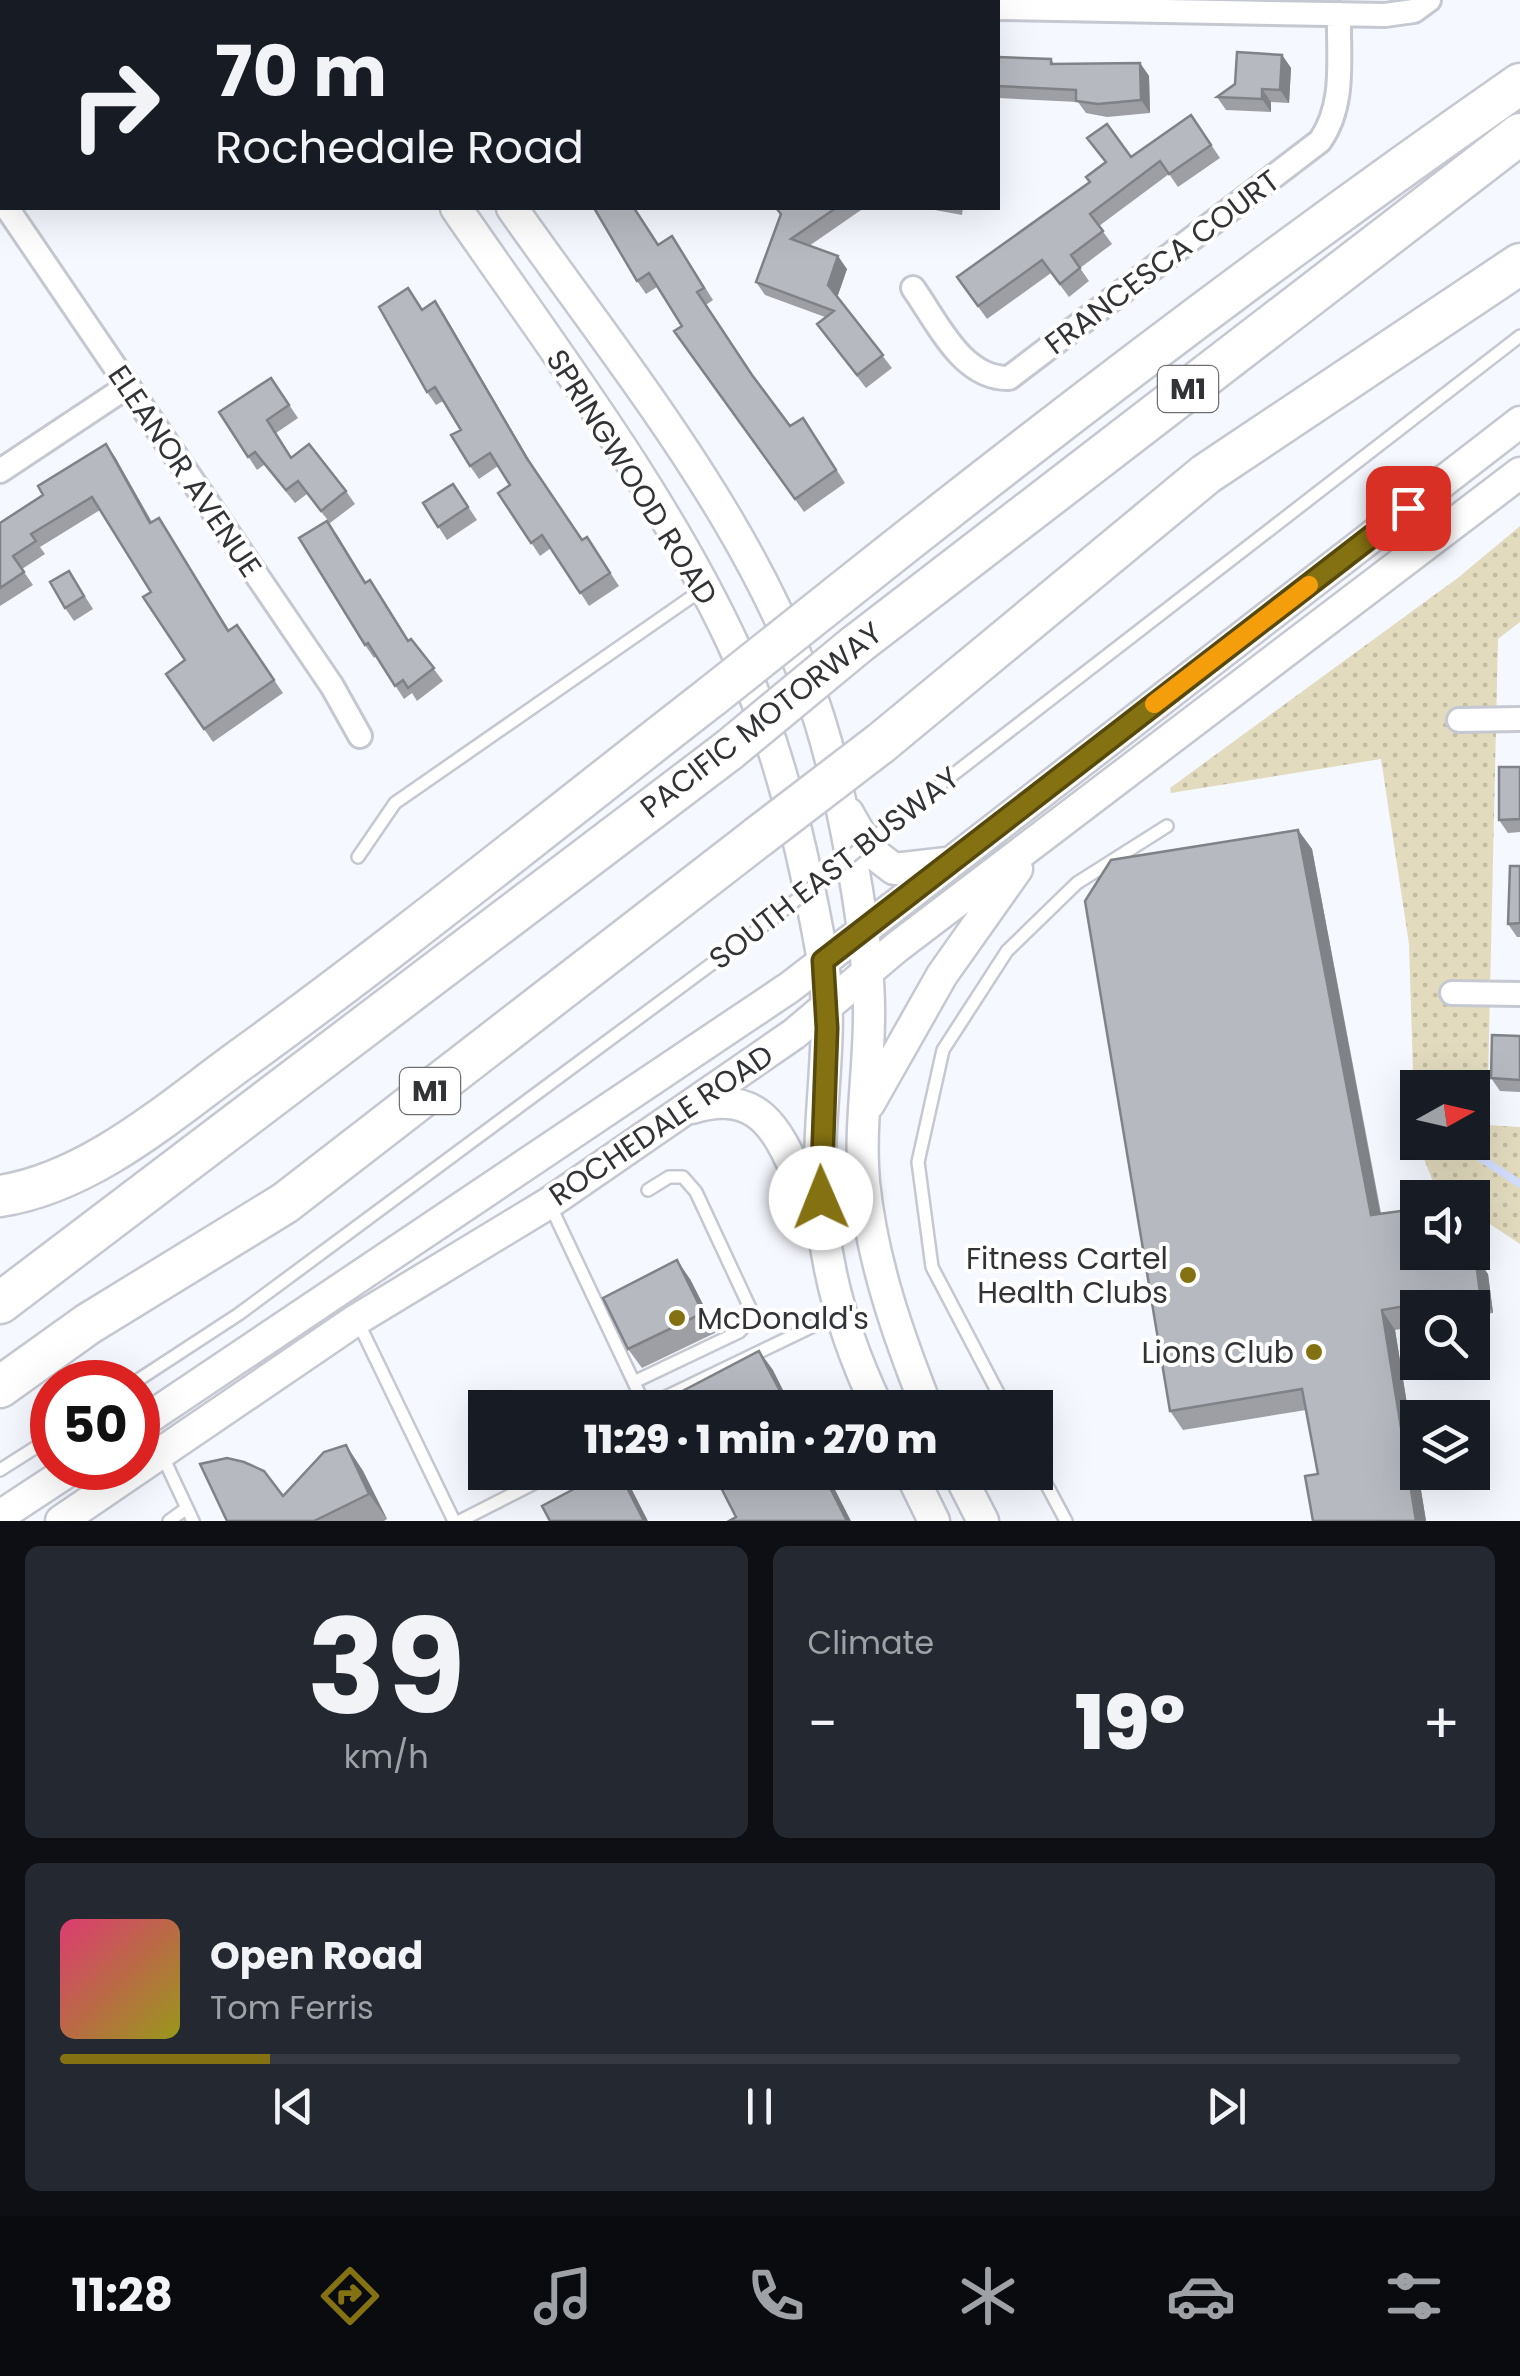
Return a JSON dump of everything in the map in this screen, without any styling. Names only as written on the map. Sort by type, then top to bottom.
[{"type":"highway","points":[[0,1196],[78,1170],[304,1014],[1022,450],[1346,205],[1520,84]]},
{"type":"highway","name":"PACIFIC MOTORWAY","points":[[0,1303],[729,750],[856,645],[1520,134]]},
{"type":"highway","name":"M1","points":[[0,1387],[88,1324],[286,1203],[881,742],[1206,474],[1520,264]]},
{"type":"main road","name":"SPRINGWOOD ROAD","points":[[457,210],[662,515],[705,588],[734,645],[784,784],[823,961],[827,1006],[820,1168],[824,1228],[852,1351],[870,1390]]},
{"type":"main road","name":"SPRINGWOOD ROAD","points":[[513,210],[694,469],[742,546],[790,640],[833,768],[866,972],[864,1178],[870,1225],[902,1345],[920,1390]]},
{"type":"main road","name":"ROCHEDALE ROAD","points":[[160,1410],[528,1167],[823,961],[1520,422]]},
{"type":"main road","name":"ROCHEDALE ROAD","points":[[61,1521],[356,1320],[549,1203],[688,1109],[1520,473]]},
{"type":"main road","points":[[833,768],[852,822],[879,861],[906,870],[953,864]]},
{"type":"main road","points":[[865,1112],[942,975],[1037,842]]},
{"type":"main road","points":[[688,1109],[722,1104],[754,1112],[770,1124],[790,1150],[824,1228]]},
{"type":"main road","points":[[0,1516],[40,1490]]},
{"type":"main road","points":[[919,1490],[934,1521]]},
{"type":"main road","points":[[967,1490],[983,1521]]},
{"type":"street","points":[[1000,8],[1400,14],[1428,2]]},
{"type":"street","name":"FRANCESCA COURT","points":[[913,288],[971,368],[990,378],[1009,378],[1320,141],[1334,120],[1338,102],[1339,14]]},
{"type":"street","name":"ELEANOR AVENUE","points":[[8,210],[360,736]]},
{"type":"street","points":[[0,472],[128,386]]},
{"type":"street","points":[[1459,720],[1520,720]]},
{"type":"street","points":[[1452,993],[1520,994]]},
{"type":"lane","name":"SOUTH EAST BUSWAY","points":[[160,1366],[239,1314],[774,917],[1520,336]]},
{"type":"lane","points":[[358,857],[395,803],[705,588]]},
{"type":"lane","points":[[997,1390],[932,1266],[918,1162],[943,1050],[1007,951],[1077,882],[1166,826]]},
{"type":"lane","points":[[634,1382],[738,1332],[749,1322],[750,1308],[696,1192],[683,1176],[669,1178],[648,1190]]},
{"type":"lane","points":[[549,1203],[638,1390]]},
{"type":"lane","points":[[681,1390],[841,1312]]},
{"type":"lane","points":[[356,1320],[457,1521],[520,1490]]},
{"type":"lane","points":[[0,1470],[30,1451]]},
{"type":"lane","points":[[161,1453],[190,1515],[170,1521]]},
{"type":"lane","points":[[1050,1490],[1066,1521]]},
{"type":"shaded area","points":[[1520,526],[1520,622],[1498,639],[1488,1070],[1413,1070],[1409,944],[1381,759],[1171,793],[1170,788],[1459,577]]},
{"type":"shaded area","points":[[1490,1125],[1520,1127],[1520,1244],[1490,1224],[1490,1180],[1432,1180],[1425,1160],[1490,1160]]},
{"type":"building","points":[[1237,52],[1282,55],[1280,90],[1262,89],[1262,99],[1217,97],[1235,84]]},
{"type":"building","points":[[1000,57],[1051,59],[1051,64],[1140,63],[1141,100],[1098,104],[1076,101],[1076,90],[1000,86]]},
{"type":"building","points":[[1191,115],[1211,145],[1169,174],[1160,161],[1090,214],[1103,231],[1071,255],[1080,268],[1060,284],[1042,260],[978,306],[957,277],[1090,182],[1086,177],[1106,162],[1087,138],[1107,124],[1131,157]]},
{"type":"building","points":[[595,210],[635,210],[658,245],[672,236],[704,288],[697,292],[752,375],[790,426],[803,418],[836,470],[795,499],[674,331],[682,326],[649,273],[637,281]]},
{"type":"building","points":[[778,210],[833,210],[791,239],[838,256],[828,285],[883,355],[857,375],[817,324],[834,311],[756,282],[781,214]]},
{"type":"building","points":[[408,288],[422,310],[435,301],[526,457],[582,540],[587,537],[610,573],[580,593],[542,535],[531,543],[498,493],[510,485],[490,453],[470,466],[451,435],[461,430],[435,387],[427,392],[379,307]]},
{"type":"building","points":[[271,378],[289,405],[267,420],[291,458],[309,444],[346,491],[321,511],[298,481],[286,490],[255,452],[248,457],[219,412]]},
{"type":"building","points":[[106,444],[150,523],[159,518],[228,631],[237,625],[274,680],[204,729],[166,674],[185,660],[143,597],[151,592],[92,497],[31,534],[36,541],[13,556],[24,572],[0,588],[0,523],[43,495],[38,486]]},
{"type":"building","points":[[453,484],[468,507],[438,527],[423,503]]},
{"type":"building","points":[[327,521],[365,583],[370,580],[408,641],[411,639],[434,668],[408,688],[403,680],[395,686],[368,643],[365,645],[299,538]]},
{"type":"building","points":[[69,571],[84,596],[65,608],[50,582]]},
{"type":"building","points":[[1499,767],[1520,767],[1520,819],[1499,820]]},
{"type":"building","points":[[1298,830],[1371,1215],[1400,1211],[1400,1270],[1477,1270],[1480,1290],[1400,1290],[1400,1307],[1382,1310],[1400,1422],[1400,1490],[1411,1490],[1416,1521],[1313,1521],[1305,1476],[1318,1474],[1302,1389],[1170,1411],[1085,901],[1111,860]]},
{"type":"building","points":[[1510,866],[1520,866],[1520,923],[1508,924]]},
{"type":"building","points":[[1492,1035],[1520,1036],[1520,1080],[1491,1078]]},
{"type":"building","points":[[677,1260],[703,1313],[628,1349],[603,1298]]},
{"type":"building","points":[[759,1351],[780,1390],[684,1390]]},
{"type":"building","points":[[346,1445],[369,1494],[314,1521],[227,1521],[200,1464],[227,1458],[244,1462],[264,1471],[283,1496],[324,1452]]},
{"type":"building","points":[[572,1490],[628,1490],[644,1521],[550,1521],[542,1506]]},
{"type":"building","points":[[722,1490],[831,1490],[847,1521],[729,1521],[736,1517]]},
{"type":"waterway","points":[[1484,1160],[1520,1184]]},
{"type":"slow traffic","points":[[1154,704],[1309,585]]},
{"type":"place","name":"Fitness Cartel Health Clubs","points":[[1188,1275]]},
{"type":"place","name":"McDonald's","points":[[677,1318]]},
{"type":"place","name":"Lions Club","points":[[1314,1352]]},
{"type":"route","points":[[821,1198],[820,1140],[827,1028],[823,961],[1408,508]]}]
